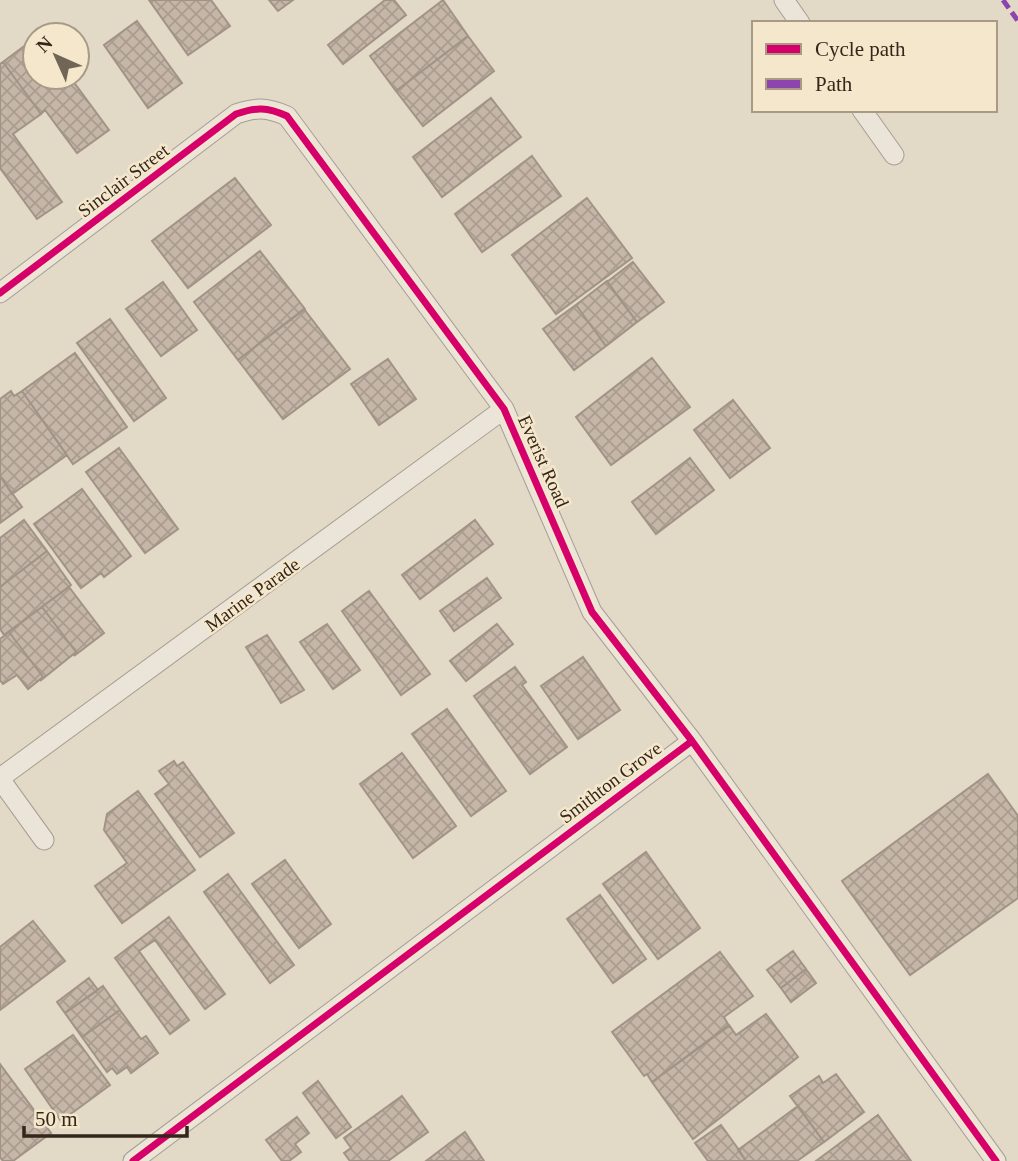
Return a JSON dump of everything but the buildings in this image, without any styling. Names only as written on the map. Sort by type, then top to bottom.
[{"type":"street","points":[[784,0],[799,21]]},
{"type":"street","name":"Sinclair Street","points":[[0,293],[236,114],[256,108],[271,108]]},
{"type":"street","name":"Everist Road","points":[[271,108],[287,116],[302,133],[504,409],[593,612],[692,741]]},
{"type":"street","points":[[863,112],[894,155]]},
{"type":"street","name":"Marine Parade","points":[[44,841],[0,778],[504,409]]},
{"type":"street","points":[[692,741],[996,1161]]},
{"type":"street","name":"Smithton Grove","points":[[133,1161],[692,741]]},
{"type":"marked path","points":[[1003,0],[1018,21]]},
{"type":"cycle path","points":[[0,293],[236,114],[262,109],[287,116],[504,409],[592,612],[692,741],[996,1161]]},
{"type":"cycle path","points":[[133,1161],[692,741]]}]
